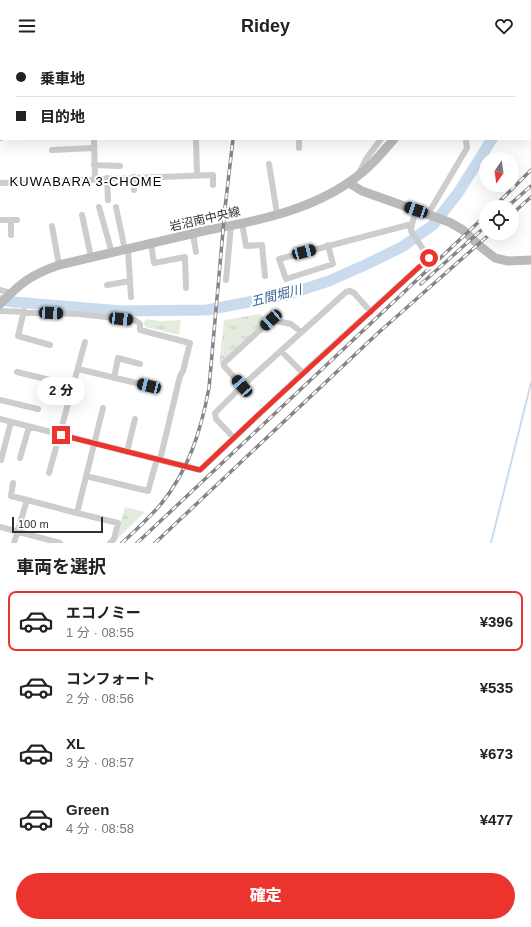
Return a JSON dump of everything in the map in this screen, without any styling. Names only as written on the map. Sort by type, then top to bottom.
[{"type":"street","points":[[94,140],[94,179]]},
{"type":"street","points":[[196,140],[197,175]]},
{"type":"street","points":[[299,140],[299,148]]},
{"type":"street","points":[[358,176],[366,159],[380,140]]},
{"type":"street","name":"岩沼南中央線","points":[[0,304],[28,278],[58,265],[231,226],[303,207],[315,202],[349,183],[358,176],[374,162],[393,140]]},
{"type":"street","points":[[430,215],[467,148],[466,141]]},
{"type":"street","points":[[52,150],[94,148]]},
{"type":"street","points":[[269,164],[277,214]]},
{"type":"street","points":[[94,165],[120,166]]},
{"type":"street","points":[[0,183],[213,175],[213,185]]},
{"type":"street","points":[[134,177],[134,190]]},
{"type":"street","points":[[107,178],[108,200]]},
{"type":"street","points":[[349,183],[362,191],[449,222],[463,230],[481,248],[495,258],[508,261],[531,260]]},
{"type":"street","points":[[99,207],[112,253]]},
{"type":"street","points":[[116,207],[126,249],[131,297]]},
{"type":"street","points":[[0,420],[200,470],[303,373],[429,258],[411,231],[416,210]]},
{"type":"street","points":[[82,215],[91,258]]},
{"type":"street","points":[[0,220],[14,220],[11,235]]},
{"type":"street","points":[[242,223],[246,246],[262,245],[265,276]]},
{"type":"street","points":[[328,245],[332,264],[286,280],[279,258],[328,245],[412,224]]},
{"type":"street","points":[[52,226],[58,265]]},
{"type":"street","points":[[226,280],[231,226]]},
{"type":"street","points":[[193,234],[196,252]]},
{"type":"street","points":[[150,244],[154,263],[184,257],[186,288]]},
{"type":"street","points":[[107,285],[130,281]]},
{"type":"street","points":[[0,290],[10,294]]},
{"type":"street","points":[[234,438],[215,415],[242,386],[280,351],[346,292],[350,291],[354,293],[371,312]]},
{"type":"street","points":[[0,311],[78,314],[135,320],[140,324],[140,330],[190,343],[148,491],[86,476]]},
{"type":"street","points":[[24,311],[18,336],[50,345]]},
{"type":"street","points":[[242,386],[224,366],[224,362],[271,320],[291,324],[301,332]]},
{"type":"street","points":[[49,473],[61,435],[85,342]]},
{"type":"street","points":[[280,351],[303,373]]},
{"type":"street","points":[[114,378],[118,358],[140,364]]},
{"type":"street","points":[[78,369],[149,386]]},
{"type":"street","points":[[17,372],[54,381],[52,389],[72,393]]},
{"type":"street","points":[[0,401],[38,409]]},
{"type":"street","points":[[77,513],[95,444],[102,408]]},
{"type":"street","points":[[127,452],[135,419]]},
{"type":"street","points":[[1,460],[11,422]]},
{"type":"street","points":[[20,458],[29,427]]},
{"type":"street","points":[[14,483],[11,496],[118,523],[114,539],[110,543]]},
{"type":"street","points":[[14,543],[27,500]]},
{"type":"street","points":[[0,527],[60,543]]},
{"type":"green space","points":[[260,314],[268,320],[219,365],[224,320]]},
{"type":"green space","points":[[147,319],[160,321],[181,320],[179,335],[146,327],[143,323]]},
{"type":"green space","points":[[125,507],[145,512],[116,540]]},
{"type":"waterway","name":"五間堀川","points":[[0,300],[122,311],[207,310],[286,295],[329,281],[402,247],[433,225],[458,193],[491,140]]},
{"type":"waterway","points":[[491,543],[531,383]]},
{"type":"railway","points":[[122,543],[152,514],[171,491],[186,463],[198,434],[209,388],[225,208],[233,140]]},
{"type":"railway","points":[[501,200],[531,170]]},
{"type":"railway","points":[[515,200],[531,186]]},
{"type":"railway","points":[[519,208],[531,197]]},
{"type":"railway","points":[[137,543],[479,222]]},
{"type":"railway","points":[[421,284],[479,232]]},
{"type":"railway","points":[[155,543],[378,333],[483,240]]},
{"type":"district","name":"KUWABARA 3-CHOME","points":[[86,181]]},
{"type":"route","points":[[61,435],[200,470],[303,373],[429,258]]}]
